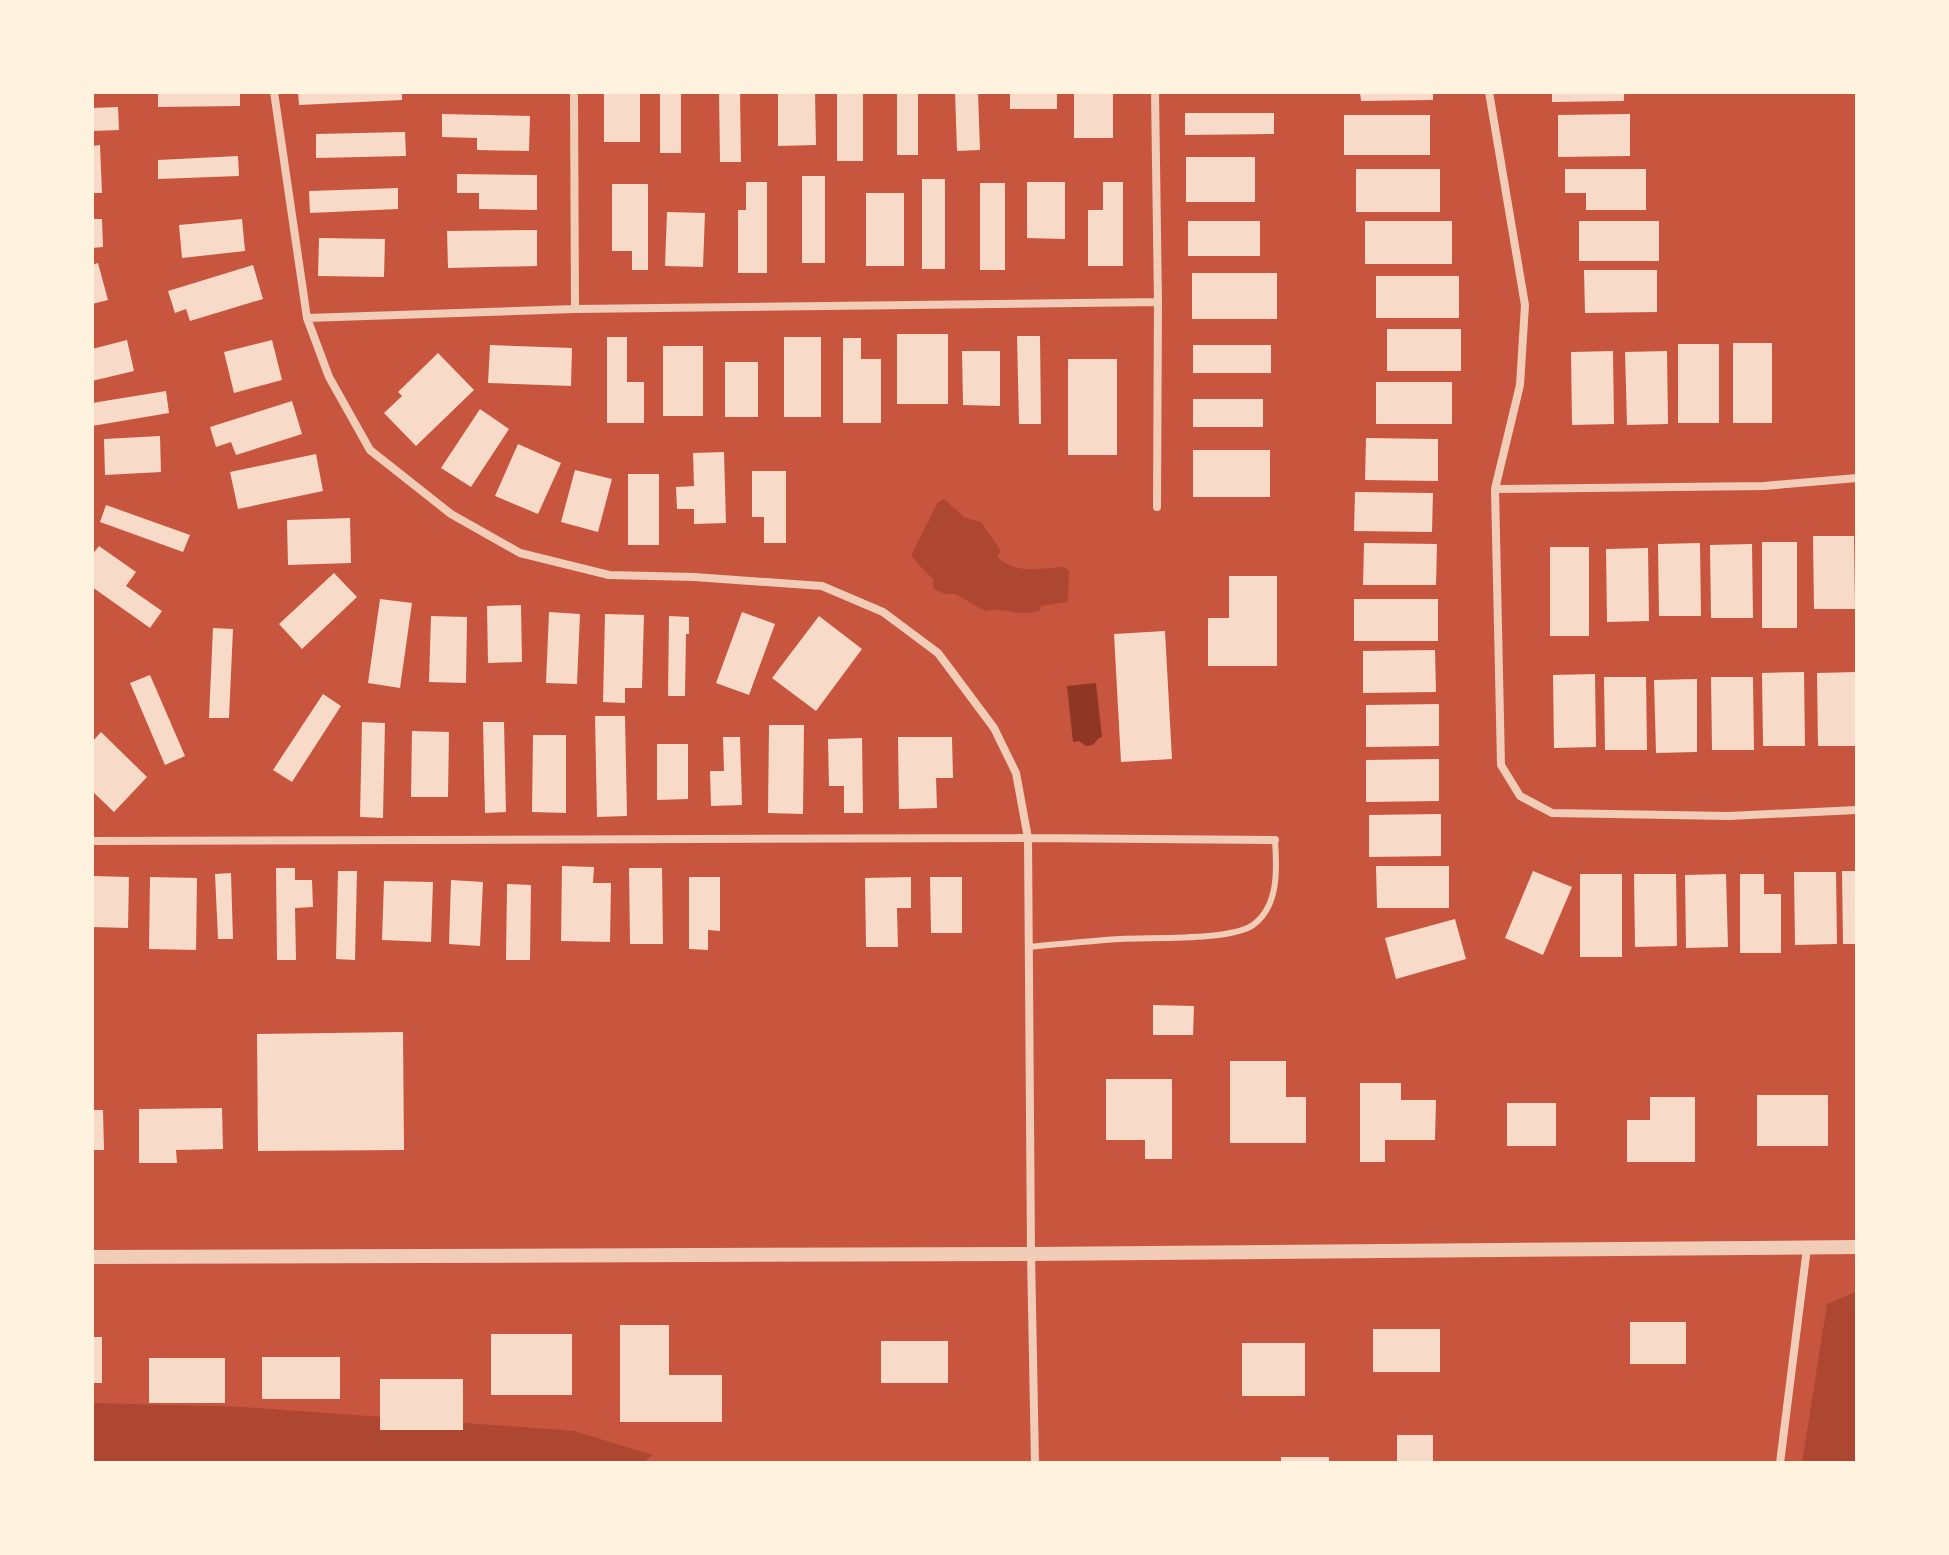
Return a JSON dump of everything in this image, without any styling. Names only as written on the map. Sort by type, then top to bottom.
[{"type":"street","points":[[274,92],[307,318],[329,377],[370,450],[451,514],[520,553],[609,575],[822,586],[883,612],[938,653],[994,728],[1016,773],[1028,838],[1035,1463]]},
{"type":"street","points":[[574,92],[575,309]]},
{"type":"street","points":[[1155,92],[1157,507]]},
{"type":"street","points":[[1489,92],[1525,305],[1520,385],[1495,489],[1501,765],[1520,796],[1552,813],[1729,816],[1857,810]]},
{"type":"street","points":[[307,318],[575,309],[1158,302]]},
{"type":"street","points":[[1495,489],[1764,486],[1857,478]]},
{"type":"street","points":[[92,841],[1275,840]]},
{"type":"street","points":[[92,1257],[1857,1247]]},
{"type":"street","points":[[1780,1463],[1807,1248]]},
{"type":"lane","points":[[1029,947],[1221,935],[1252,926],[1269,908],[1277,873],[1275,840]]},
{"type":"shaded area","points":[[944,499],[965,518],[981,522],[1001,551],[997,556],[1004,562],[1020,568],[1064,567],[1069,571],[1068,602],[1041,606],[1039,611],[1031,613],[985,611],[955,594],[944,594],[933,588],[933,579],[911,555],[938,502]]},
{"type":"shaded area","points":[[1096,683],[1102,737],[1093,745],[1086,746],[1079,741],[1073,742],[1067,686]]},
{"type":"shaded area","points":[[1857,1291],[1857,1463],[1802,1463],[1827,1304]]},
{"type":"shaded area","points":[[92,1403],[242,1407],[574,1431],[653,1455],[642,1463],[92,1463]]},
{"type":"building","points":[[158,92],[240,92],[240,106],[158,107]]},
{"type":"building","points":[[298,92],[402,92],[402,100],[299,105]]},
{"type":"building","points":[[604,92],[640,92],[640,142],[604,142]]},
{"type":"building","points":[[660,92],[681,92],[681,153],[660,153]]},
{"type":"building","points":[[719,92],[740,92],[741,162],[720,162]]},
{"type":"building","points":[[778,92],[815,92],[816,145],[778,146]]},
{"type":"building","points":[[837,92],[863,92],[863,161],[837,161]]},
{"type":"building","points":[[897,92],[918,92],[918,155],[897,155]]},
{"type":"building","points":[[955,92],[978,92],[980,150],[957,151]]},
{"type":"building","points":[[1010,92],[1057,92],[1057,109],[1010,109]]},
{"type":"building","points":[[1074,92],[1113,92],[1113,138],[1074,138]]},
{"type":"building","points":[[1360,92],[1433,92],[1433,100],[1361,101]]},
{"type":"building","points":[[1552,92],[1624,92],[1624,101],[1552,102]]},
{"type":"building","points":[[118,107],[119,130],[92,131],[92,108]]},
{"type":"building","points":[[1185,113],[1274,113],[1274,134],[1185,135]]},
{"type":"building","points":[[442,114],[530,116],[529,151],[477,150],[477,138],[442,137]]},
{"type":"building","points":[[1630,114],[1630,156],[1558,157],[1558,115]]},
{"type":"building","points":[[1344,115],[1430,115],[1430,155],[1344,155]]},
{"type":"building","points":[[405,132],[406,156],[316,158],[316,134]]},
{"type":"building","points":[[100,145],[102,193],[92,193],[92,146]]},
{"type":"building","points":[[238,156],[239,176],[158,179],[158,160]]},
{"type":"building","points":[[1186,157],[1255,157],[1255,202],[1186,202]]},
{"type":"building","points":[[1356,169],[1440,169],[1440,212],[1356,212]]},
{"type":"building","points":[[1565,169],[1646,169],[1646,210],[1586,210],[1586,193],[1565,193]]},
{"type":"building","points":[[457,174],[537,175],[537,210],[479,209],[479,193],[457,193]]},
{"type":"building","points":[[802,176],[825,176],[825,263],[802,263]]},
{"type":"building","points":[[922,179],[945,179],[945,269],[922,269]]},
{"type":"building","points":[[746,182],[767,182],[767,273],[738,273],[738,210],[746,210]]},
{"type":"building","points":[[1027,182],[1065,182],[1065,239],[1027,238]]},
{"type":"building","points":[[1103,182],[1123,182],[1123,266],[1088,266],[1088,210],[1103,210]]},
{"type":"building","points":[[980,183],[1005,183],[1005,270],[980,270]]},
{"type":"building","points":[[612,184],[648,184],[648,270],[632,270],[632,251],[612,251]]},
{"type":"building","points":[[398,188],[398,209],[310,213],[309,191]]},
{"type":"building","points":[[866,193],[904,193],[904,266],[866,266]]},
{"type":"building","points":[[667,212],[705,213],[703,267],[665,266]]},
{"type":"building","points":[[92,219],[102,219],[103,247],[92,248]]},
{"type":"building","points":[[242,219],[245,251],[182,258],[179,225]]},
{"type":"building","points":[[1188,221],[1260,221],[1260,256],[1188,256]]},
{"type":"building","points":[[1365,221],[1452,221],[1452,264],[1365,264]]},
{"type":"building","points":[[1579,221],[1659,221],[1659,261],[1579,261]]},
{"type":"building","points":[[537,230],[537,266],[448,268],[447,231]]},
{"type":"building","points":[[319,238],[385,239],[384,277],[318,276]]},
{"type":"building","points":[[98,263],[108,300],[92,304],[92,265]]},
{"type":"building","points":[[253,265],[263,299],[190,321],[186,309],[175,313],[168,291]]},
{"type":"building","points":[[1584,270],[1657,270],[1657,312],[1585,313]]},
{"type":"building","points":[[1192,273],[1277,273],[1277,319],[1192,319]]},
{"type":"building","points":[[1376,276],[1459,276],[1459,318],[1376,318]]},
{"type":"building","points":[[1387,329],[1461,329],[1461,371],[1387,371]]},
{"type":"building","points":[[897,334],[948,334],[948,404],[897,404]]},
{"type":"building","points":[[1017,336],[1040,336],[1041,424],[1019,424]]},
{"type":"building","points":[[607,337],[627,337],[627,382],[644,382],[644,423],[607,423]]},
{"type":"building","points":[[784,337],[821,337],[821,417],[784,417]]},
{"type":"building","points":[[843,338],[861,338],[861,359],[881,359],[881,423],[843,423]]},
{"type":"building","points":[[127,340],[134,371],[92,381],[92,349]]},
{"type":"building","points":[[272,340],[282,380],[234,393],[224,352]]},
{"type":"building","points":[[1733,343],[1772,343],[1772,423],[1733,423]]},
{"type":"building","points":[[1678,344],[1719,344],[1719,423],[1678,423]]},
{"type":"building","points":[[490,345],[572,348],[571,386],[488,383]]},
{"type":"building","points":[[1193,345],[1271,345],[1271,373],[1193,373]]},
{"type":"building","points":[[663,346],[703,346],[703,416],[663,416]]},
{"type":"building","points":[[962,351],[1000,351],[1000,406],[963,405]]},
{"type":"building","points":[[1613,351],[1614,424],[1572,425],[1571,352]]},
{"type":"building","points":[[1667,351],[1668,424],[1627,425],[1625,352]]},
{"type":"building","points":[[438,353],[474,390],[416,446],[384,413],[402,396],[398,392]]},
{"type":"building","points":[[1068,359],[1117,359],[1117,455],[1068,455]]},
{"type":"building","points":[[725,362],[758,362],[758,417],[725,417]]},
{"type":"building","points":[[1376,382],[1452,382],[1452,424],[1376,424]]},
{"type":"building","points":[[166,391],[169,413],[92,426],[92,403]]},
{"type":"building","points":[[1193,399],[1263,399],[1263,427],[1193,427]]},
{"type":"building","points":[[292,401],[302,434],[236,455],[231,442],[216,447],[210,427]]},
{"type":"building","points":[[480,409],[509,429],[471,487],[441,468]]},
{"type":"building","points":[[160,436],[161,472],[105,475],[104,439]]},
{"type":"building","points":[[1366,438],[1438,439],[1438,481],[1365,480]]},
{"type":"building","points":[[518,444],[561,463],[538,514],[495,496]]},
{"type":"building","points":[[1193,450],[1270,450],[1270,497],[1193,497]]},
{"type":"building","points":[[724,452],[726,523],[694,524],[694,509],[677,509],[676,487],[694,486],[693,453]]},
{"type":"building","points":[[316,454],[323,491],[238,509],[230,472]]},
{"type":"building","points":[[575,470],[612,479],[598,532],[561,522]]},
{"type":"building","points":[[752,471],[786,471],[786,543],[764,543],[764,517],[752,517]]},
{"type":"building","points":[[628,474],[659,474],[659,545],[628,545]]},
{"type":"building","points":[[1355,492],[1433,493],[1432,532],[1354,531]]},
{"type":"building","points":[[106,505],[190,535],[183,552],[100,522]]},
{"type":"building","points":[[350,518],[351,563],[288,565],[287,520]]},
{"type":"building","points":[[1813,536],[1854,536],[1855,609],[1814,609]]},
{"type":"building","points":[[1762,542],[1797,542],[1797,628],[1762,628]]},
{"type":"building","points":[[1364,543],[1437,544],[1436,585],[1363,585]]},
{"type":"building","points":[[1700,543],[1701,616],[1659,616],[1658,544]]},
{"type":"building","points":[[1752,544],[1753,618],[1711,618],[1710,545]]},
{"type":"building","points":[[99,546],[136,572],[126,586],[162,611],[150,628],[92,587],[92,555]]},
{"type":"building","points":[[1550,547],[1589,547],[1589,636],[1550,636]]},
{"type":"building","points":[[1648,548],[1649,621],[1607,622],[1606,549]]},
{"type":"building","points":[[334,573],[357,597],[302,649],[279,624]]},
{"type":"building","points":[[1229,576],[1277,576],[1277,666],[1208,666],[1208,618],[1229,618]]},
{"type":"building","points":[[380,599],[412,603],[400,688],[368,683]]},
{"type":"building","points":[[1354,599],[1438,599],[1438,641],[1354,641]]},
{"type":"building","points":[[521,605],[522,662],[488,663],[487,606]]},
{"type":"building","points":[[549,612],[580,614],[577,684],[546,683]]},
{"type":"building","points":[[742,612],[775,624],[749,695],[716,683]]},
{"type":"building","points":[[605,614],[644,615],[642,688],[625,688],[625,703],[603,702]]},
{"type":"building","points":[[431,616],[467,617],[466,683],[429,682]]},
{"type":"building","points":[[669,616],[689,617],[685,696],[668,696]]},
{"type":"building","points":[[819,616],[862,649],[816,711],[772,678]]},
{"type":"building","points":[[213,628],[233,629],[229,718],[209,718]]},
{"type":"building","points":[[1165,631],[1172,759],[1121,762],[1114,634]]},
{"type":"building","points":[[1435,650],[1436,692],[1363,693],[1363,651]]},
{"type":"building","points":[[1804,672],[1805,746],[1763,746],[1762,673]]},
{"type":"building","points":[[1857,672],[1857,746],[1818,746],[1817,673]]},
{"type":"building","points":[[1595,674],[1596,747],[1554,748],[1553,675]]},
{"type":"building","points":[[150,675],[185,756],[165,765],[130,683]]},
{"type":"building","points":[[1604,677],[1646,677],[1647,750],[1605,750]]},
{"type":"building","points":[[1711,677],[1753,677],[1754,750],[1712,750]]},
{"type":"building","points":[[1697,679],[1697,752],[1656,753],[1654,680]]},
{"type":"building","points":[[323,694],[341,706],[292,782],[273,770]]},
{"type":"building","points":[[1439,704],[1439,746],[1366,747],[1366,705]]},
{"type":"building","points":[[595,716],[625,716],[627,816],[597,817]]},
{"type":"building","points":[[362,722],[385,723],[383,818],[360,817]]},
{"type":"building","points":[[483,722],[504,722],[506,812],[485,813]]},
{"type":"building","points":[[769,725],[804,725],[803,814],[768,813]]},
{"type":"building","points":[[412,731],[449,732],[448,797],[411,797]]},
{"type":"building","points":[[101,732],[147,777],[114,812],[92,791],[92,742]]},
{"type":"building","points":[[533,735],[566,735],[566,813],[532,812]]},
{"type":"building","points":[[723,737],[740,737],[742,805],[711,806],[710,771],[724,771]]},
{"type":"building","points":[[898,737],[952,737],[953,778],[936,778],[937,808],[899,809]]},
{"type":"building","points":[[862,738],[863,813],[844,813],[844,786],[829,786],[828,739]]},
{"type":"building","points":[[657,744],[688,744],[688,799],[657,800]]},
{"type":"building","points":[[1439,759],[1439,801],[1366,802],[1366,760]]},
{"type":"building","points":[[1441,814],[1441,856],[1369,857],[1369,815]]},
{"type":"building","points":[[562,866],[594,867],[593,883],[611,883],[610,942],[561,941]]},
{"type":"building","points":[[1376,866],[1449,866],[1449,908],[1377,908]]},
{"type":"building","points":[[276,868],[295,868],[295,880],[312,880],[313,907],[295,908],[296,960],[277,960]]},
{"type":"building","points":[[629,868],[662,868],[663,944],[630,944]]},
{"type":"building","points":[[338,871],[357,871],[355,960],[336,959]]},
{"type":"building","points":[[1533,871],[1572,887],[1543,955],[1505,938]]},
{"type":"building","points":[[1842,871],[1857,871],[1857,944],[1843,944]]},
{"type":"building","points":[[1794,872],[1836,872],[1837,944],[1795,945]]},
{"type":"building","points":[[231,873],[233,939],[218,939],[215,874]]},
{"type":"building","points":[[1580,874],[1622,874],[1622,957],[1580,957]]},
{"type":"building","points":[[1634,874],[1676,874],[1677,946],[1635,947]]},
{"type":"building","points":[[1726,874],[1728,947],[1686,948],[1685,875]]},
{"type":"building","points":[[1740,874],[1764,874],[1764,894],[1781,894],[1781,953],[1740,953]]},
{"type":"building","points":[[92,876],[129,877],[128,928],[92,927]]},
{"type":"building","points":[[150,877],[197,878],[196,950],[149,949]]},
{"type":"building","points":[[689,877],[720,877],[720,931],[708,930],[708,950],[689,949]]},
{"type":"building","points":[[911,877],[911,908],[897,908],[898,947],[866,947],[865,878]]},
{"type":"building","points":[[930,877],[962,877],[962,933],[931,933]]},
{"type":"building","points":[[451,880],[483,882],[480,946],[449,944]]},
{"type":"building","points":[[384,881],[433,882],[431,942],[382,940]]},
{"type":"building","points":[[507,884],[531,885],[530,960],[506,960]]},
{"type":"building","points":[[1455,919],[1466,959],[1396,979],[1385,938]]},
{"type":"building","points":[[1153,1005],[1194,1006],[1193,1035],[1153,1035]]},
{"type":"building","points":[[403,1032],[404,1150],[258,1151],[257,1034]]},
{"type":"building","points":[[1230,1061],[1286,1061],[1286,1097],[1306,1097],[1306,1143],[1230,1143]]},
{"type":"building","points":[[1106,1079],[1172,1079],[1172,1159],[1145,1159],[1145,1140],[1106,1140]]},
{"type":"building","points":[[1360,1083],[1401,1083],[1401,1100],[1436,1100],[1435,1140],[1385,1140],[1385,1162],[1360,1162]]},
{"type":"building","points":[[1757,1095],[1828,1095],[1828,1146],[1757,1146]]},
{"type":"building","points":[[1650,1097],[1695,1097],[1695,1162],[1627,1162],[1627,1120],[1650,1120]]},
{"type":"building","points":[[1507,1103],[1556,1103],[1556,1146],[1507,1146]]},
{"type":"building","points":[[222,1108],[223,1149],[176,1150],[177,1163],[139,1163],[139,1109]]},
{"type":"building","points":[[92,1110],[103,1110],[104,1150],[92,1150]]},
{"type":"building","points":[[1630,1322],[1686,1322],[1686,1364],[1630,1364]]},
{"type":"building","points":[[620,1325],[669,1325],[669,1375],[722,1375],[722,1422],[620,1422]]},
{"type":"building","points":[[1373,1329],[1440,1329],[1440,1372],[1373,1372]]},
{"type":"building","points":[[491,1334],[572,1334],[572,1395],[491,1395]]},
{"type":"building","points":[[92,1337],[102,1337],[102,1383],[92,1383]]},
{"type":"building","points":[[881,1341],[948,1341],[948,1383],[881,1383]]},
{"type":"building","points":[[1242,1343],[1305,1343],[1305,1396],[1242,1396]]},
{"type":"building","points":[[262,1357],[340,1357],[340,1399],[262,1399]]},
{"type":"building","points":[[149,1358],[225,1358],[225,1403],[149,1403]]},
{"type":"building","points":[[380,1379],[463,1379],[463,1430],[380,1430]]},
{"type":"building","points":[[1397,1435],[1433,1435],[1433,1463],[1397,1463]]},
{"type":"building","points":[[1281,1457],[1329,1457],[1329,1463],[1281,1463]]}]
